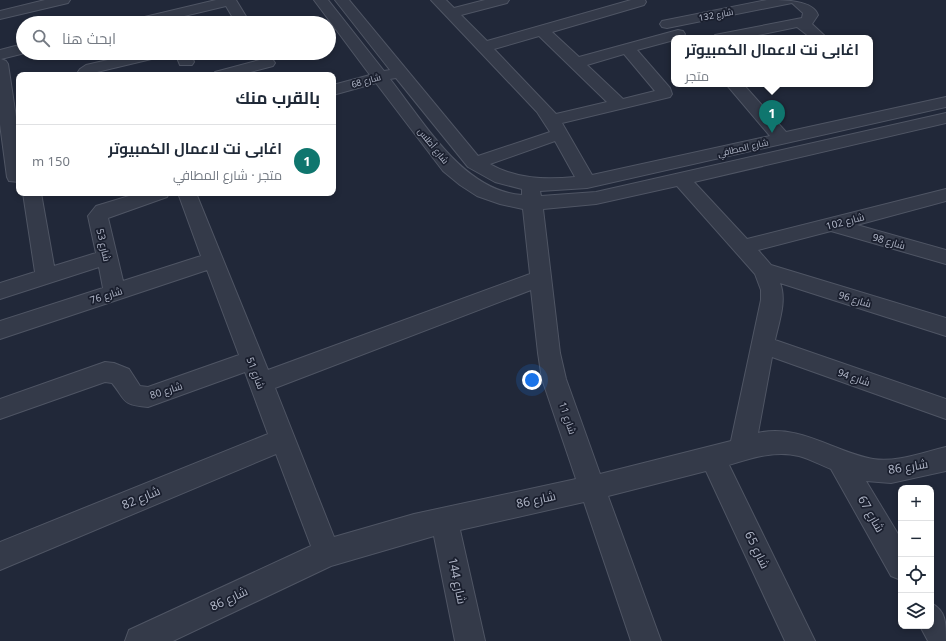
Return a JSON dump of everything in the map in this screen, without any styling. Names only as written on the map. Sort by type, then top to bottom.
[{"type":"street","points":[[0,15],[63,0]]},
{"type":"street","name":"شارع أطلس","points":[[321,0],[333,16]]},
{"type":"street","name":"شارع أطلس","points":[[342,0],[474,163],[531,194],[564,202],[596,198]]},
{"type":"street","points":[[438,0],[543,108],[556,127],[587,182]]},
{"type":"street","points":[[451,13],[502,0]]},
{"type":"street","name":"شارع 132","points":[[658,18],[788,0]]},
{"type":"street","points":[[736,35],[807,21],[811,15],[810,11],[797,0]]},
{"type":"street","points":[[179,16],[230,1],[239,16]]},
{"type":"street","points":[[484,47],[542,30],[658,18]]},
{"type":"street","points":[[576,63],[627,48],[658,18]]},
{"type":"street","name":"شارع أطلس","points":[[336,20],[442,159],[459,176],[475,187],[496,196],[531,194],[552,186],[587,182]]},
{"type":"street","points":[[801,23],[816,35]]},
{"type":"street","points":[[542,30],[620,105]]},
{"type":"street","points":[[474,163],[556,127],[620,105],[662,95],[665,92],[627,48]]},
{"type":"street","points":[[0,55],[16,51]]},
{"type":"street","points":[[86,72],[92,68],[128,60]]},
{"type":"street","points":[[0,64],[14,129],[12,178]]},
{"type":"street","points":[[234,72],[267,64]]},
{"type":"street","name":"شارع 68","points":[[336,89],[399,72]]},
{"type":"street","points":[[740,87],[783,139]]},
{"type":"street","name":"شارع المطافي","points":[[587,182],[946,102]]},
{"type":"street","name":"شارع المطافي","points":[[596,198],[946,118]]},
{"type":"street","points":[[681,179],[764,270],[771,285],[772,300],[742,449]]},
{"type":"street","name":"شارع 11","points":[[531,194],[554,379],[646,641]]},
{"type":"street","points":[[33,196],[46,276]]},
{"type":"street","name":"شارع 53","points":[[115,293],[98,219],[100,213],[151,196]]},
{"type":"street","name":"شارع 51","points":[[188,196],[281,440],[327,553]]},
{"type":"street","name":"شارع 102","points":[[743,247],[945,196]]},
{"type":"street","name":"شارع 98","points":[[832,224],[946,257]]},
{"type":"street","points":[[0,292],[107,257]]},
{"type":"street","name":"شارع 76","points":[[0,330],[213,260]]},
{"type":"street","name":"شارع 96","points":[[764,270],[946,327]]},
{"type":"street","points":[[260,384],[541,278]]},
{"type":"street","name":"شارع 94","points":[[763,346],[946,409]]},
{"type":"street","name":"شارع 80","points":[[0,409],[105,372],[120,374],[124,379],[128,391],[132,395],[148,397],[251,360]]},
{"type":"street","name":"شارع 82","points":[[0,556],[281,440]]},
{"type":"street","name":"شارع 86","points":[[140,641],[327,553],[385,535],[444,520],[592,488],[713,458],[760,444],[779,443],[799,445],[820,452],[841,462],[864,469],[891,471],[946,460]]},
{"type":"street","name":"شارع 65","points":[[713,458],[800,641]]},
{"type":"street","name":"شارع 67","points":[[841,462],[898,561]]},
{"type":"street","name":"شارع 144","points":[[444,520],[470,641]]},
{"type":"street","points":[[934,623],[944,641]]},
{"type":"place","name":"اغابى نت لاعمال الكمبيوتر","points":[[772,133]]}]
